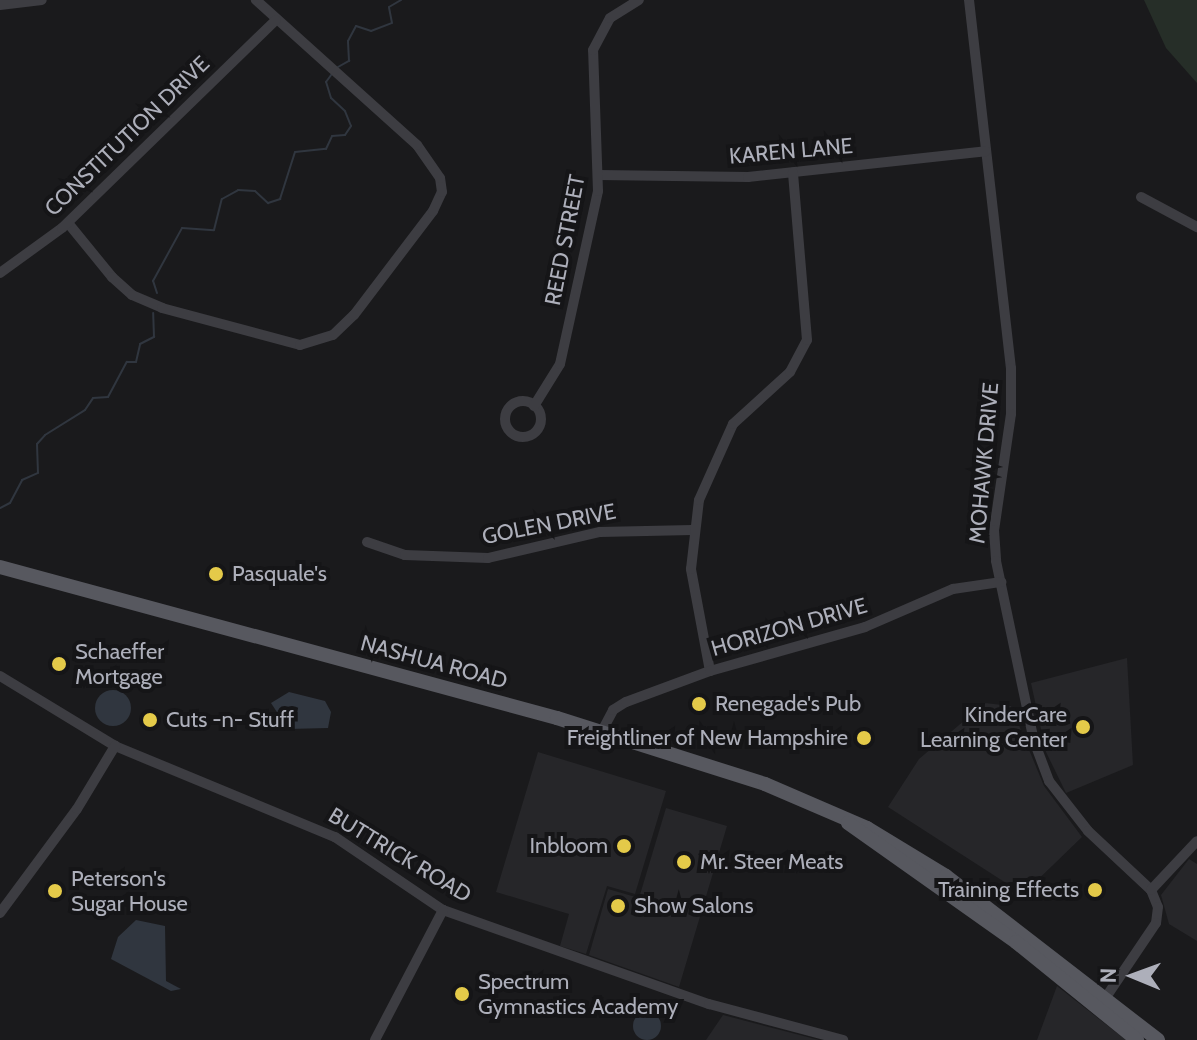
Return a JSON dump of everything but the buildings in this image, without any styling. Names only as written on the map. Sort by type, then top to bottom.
[{"type":"main road","name":"NASHUA ROAD","points":[[0,567],[602,731],[733,773],[848,823],[867,828],[946,876],[1102,1003],[1158,1040]]},
{"type":"main road","name":"NASHUA ROAD","points":[[1102,1003],[1137,1040]]},
{"type":"street","points":[[0,5],[42,0]]},
{"type":"street","points":[[68,223],[112,277],[142,300],[291,344],[319,342],[354,315],[433,211],[442,192],[431,160],[256,0]]},
{"type":"street","name":"REED STREET","points":[[534,406],[562,356],[599,175],[593,50],[610,18],[639,0]]},
{"type":"street","name":"MOHAWK DRIVE","points":[[969,0],[1012,386],[994,530],[1001,582],[1034,741],[1049,781],[1079,821],[1151,890]]},
{"type":"street","name":"CONSTITUTION DRIVE","points":[[0,273],[68,223],[276,20]]},
{"type":"street","name":"KAREN LANE","points":[[599,175],[793,173],[986,151]]},
{"type":"street","points":[[710,671],[693,586],[692,530],[709,470],[729,430],[790,372],[807,340],[793,173]]},
{"type":"street","points":[[1141,197],[1197,227]]},
{"type":"street","name":"GOLEN DRIVE","points":[[367,542],[405,555],[488,558],[600,532],[692,530]]},
{"type":"street","name":"HORIZON DRIVE","points":[[602,731],[619,705],[710,671],[865,627],[953,589],[1001,582]]},
{"type":"street","name":"BUTTRICK ROAD","points":[[0,676],[115,746],[311,824],[443,910],[709,1004],[843,1040]]},
{"type":"street","points":[[0,913],[77,809],[115,746]]},
{"type":"street","points":[[1102,1003],[1156,923],[1158,907],[1151,890],[1197,841]]},
{"type":"street","points":[[375,1040],[443,910]]},
{"type":"shaded area","points":[[1144,0],[1197,0],[1197,83],[1166,48]]},
{"type":"shaded area","name":"KinderCare Learning Center","points":[[1127,658],[1133,765],[1066,793],[1046,752],[1031,683]]},
{"type":"shaded area","points":[[113,690],[125,696],[131,708],[125,720],[113,726],[101,720],[95,708],[101,696]]},
{"type":"shaded area","points":[[289,692],[325,701],[331,712],[328,728],[288,729],[271,703]]},
{"type":"shaded area","points":[[985,703],[1011,706],[1044,786],[1082,837],[1023,894],[888,807],[919,759]]},
{"type":"shaded area","points":[[538,752],[666,791],[635,894],[607,886],[586,954],[560,946],[569,914],[496,892]]},
{"type":"shaded area","points":[[666,808],[727,826],[679,987],[589,955],[608,889],[639,898]]},
{"type":"shaded area","points":[[1189,859],[1197,864],[1197,941],[1169,924],[1161,895]]},
{"type":"shaded area","points":[[136,920],[165,926],[166,981],[181,989],[171,991],[111,959],[118,937]]},
{"type":"shaded area","points":[[1057,986],[1126,1040],[1037,1040]]},
{"type":"shaded area","points":[[647,1012],[657,1016],[661,1026],[657,1036],[647,1040],[637,1036],[633,1026],[637,1016]]},
{"type":"shaded area","points":[[723,1015],[819,1040],[706,1040]]},
{"type":"waterway","points":[[338,67],[349,61],[348,41],[356,26],[371,31],[392,23],[389,7],[401,0]]},
{"type":"waterway","points":[[157,293],[153,281],[182,228],[214,230],[222,199],[238,190],[255,191],[268,203],[280,199],[295,152],[326,149],[332,136],[345,135],[351,126],[345,111],[331,98],[326,82],[331,75]]},
{"type":"waterway","points":[[0,508],[10,503],[22,480],[38,473],[37,444],[45,435],[85,410],[93,398],[108,397],[127,362],[136,362],[140,344],[154,337],[153,313]]},
{"type":"place","name":"Pasquale's","points":[[216,574]]},
{"type":"place","name":"Schaeffer Mortgage","points":[[59,664]]},
{"type":"place","name":"Renegade's Pub","points":[[699,704]]},
{"type":"place","name":"Cuts -n- Stuff","points":[[150,720]]},
{"type":"place","name":"KinderCare Learning Center","points":[[1083,727]]},
{"type":"place","name":"Freightliner of New Hampshire","points":[[864,738]]},
{"type":"place","name":"Inbloom","points":[[624,846]]},
{"type":"place","name":"Mr. Steer Meats","points":[[684,862]]},
{"type":"place","name":"Training Effects","points":[[1095,890]]},
{"type":"place","name":"Peterson's Sugar House","points":[[55,891]]},
{"type":"place","name":"Show Salons","points":[[618,906]]},
{"type":"place","name":"Spectrum Gymnastics Academy","points":[[462,994]]}]
